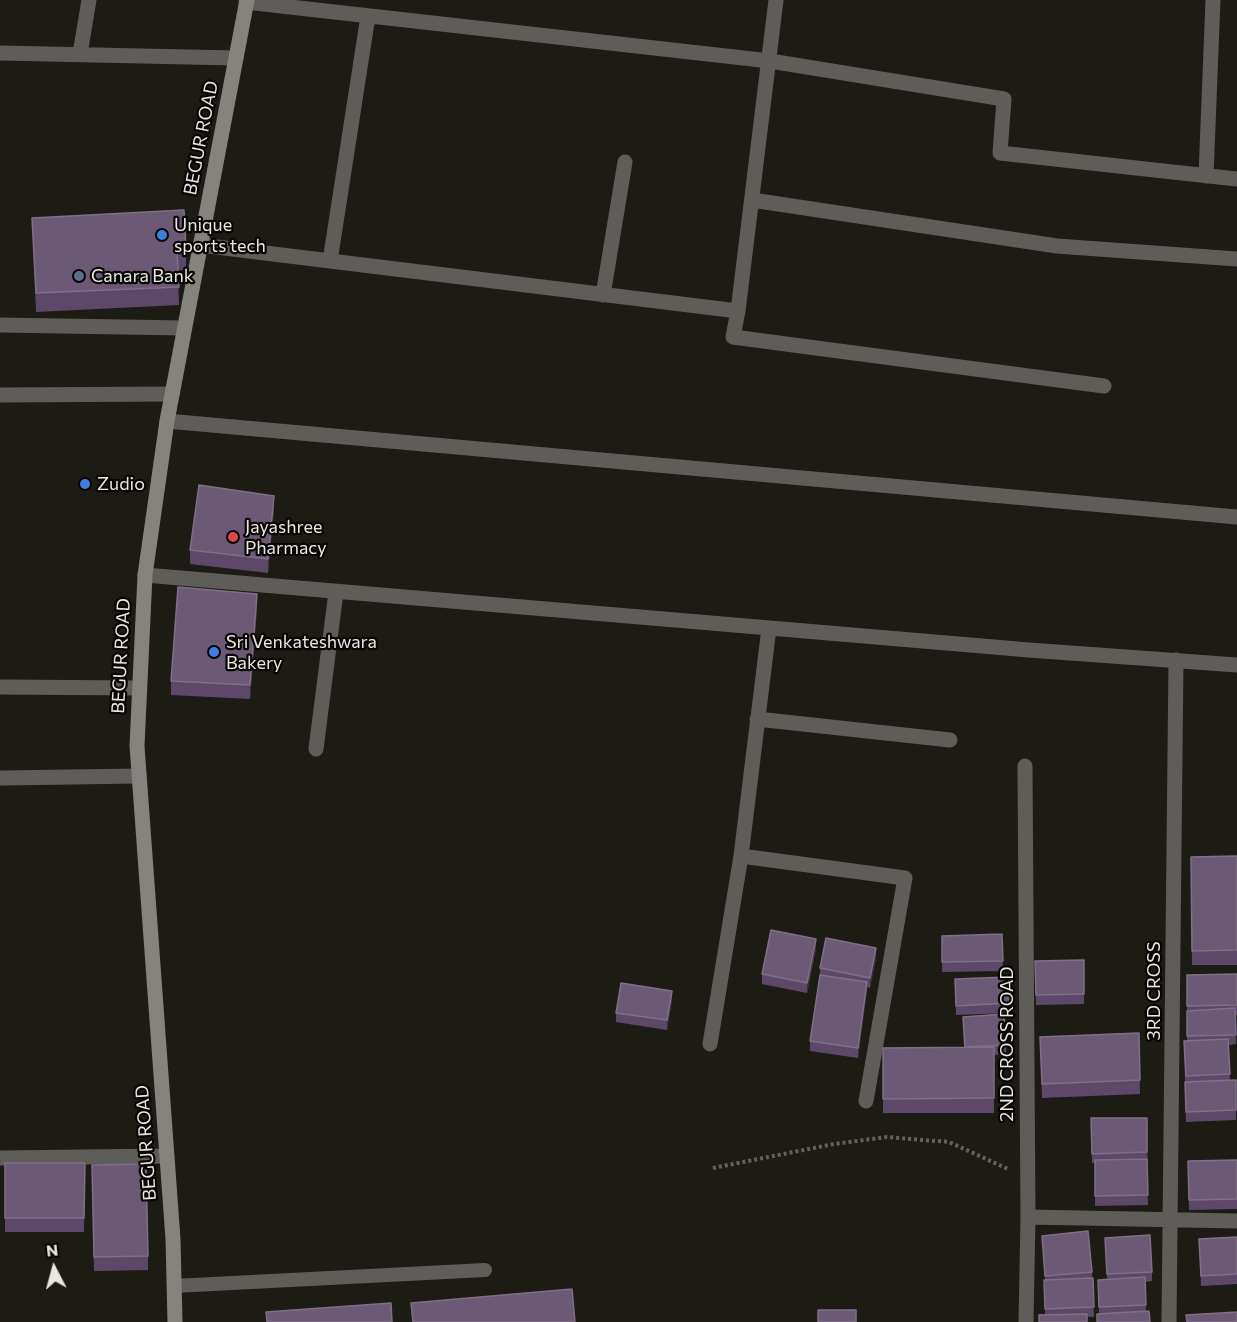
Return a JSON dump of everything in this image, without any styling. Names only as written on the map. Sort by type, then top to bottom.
[{"type":"main road","name":"BEGUR ROAD","points":[[175,1322],[167,1156],[137,746],[145,576],[166,422],[246,1]]},
{"type":"street","points":[[80,54],[89,0]]},
{"type":"street","points":[[776,0],[733,337],[1104,386]]},
{"type":"street","points":[[1206,176],[1213,0]]},
{"type":"street","points":[[246,1],[770,61],[1004,99],[1000,153],[1237,178]]},
{"type":"street","points":[[330,261],[368,16]]},
{"type":"street","points":[[0,56],[80,54],[236,58]]},
{"type":"street","points":[[603,295],[625,162]]},
{"type":"street","points":[[752,200],[1057,246],[1237,259]]},
{"type":"street","points":[[200,245],[738,311]]},
{"type":"street","points":[[0,325],[184,328]]},
{"type":"street","points":[[0,395],[172,394]]},
{"type":"street","points":[[166,422],[1237,517]]},
{"type":"street","points":[[145,576],[1029,650],[1237,665]]},
{"type":"street","points":[[316,749],[336,592]]},
{"type":"street","points":[[710,1044],[741,855],[769,628]]},
{"type":"street","name":"3RD CROSS","points":[[1169,1322],[1172,1220],[1176,660]]},
{"type":"street","points":[[0,687],[139,688]]},
{"type":"street","points":[[757,719],[950,740]]},
{"type":"street","name":"2ND CROSS ROAD","points":[[1025,766],[1028,1178],[1026,1322]]},
{"type":"street","points":[[2,778],[139,776]]},
{"type":"street","points":[[741,855],[905,878],[866,1101]]},
{"type":"street","points":[[0,1158],[167,1156]]},
{"type":"street","points":[[1028,1217],[1237,1221]]},
{"type":"lane","points":[[174,1286],[484,1270]]},
{"type":"path","points":[[713,1168],[834,1144],[887,1137],[949,1142],[1028,1178]]},
{"type":"building","points":[[184,210],[186,251],[177,252],[179,287],[36,293],[32,218]]},
{"type":"building","name":"Jayashree Pharmacy","points":[[199,485],[274,496],[268,559],[190,550]]},
{"type":"building","name":"Sri Venkateshwara Bakery","points":[[178,587],[257,594],[250,685],[171,681]]},
{"type":"building","points":[[1237,856],[1237,950],[1192,951],[1191,857]]},
{"type":"building","points":[[771,930],[816,939],[807,983],[762,974]]},
{"type":"building","points":[[1002,934],[1003,961],[942,962],[942,936]]},
{"type":"building","points":[[826,938],[876,948],[870,978],[820,968]]},
{"type":"building","points":[[1084,960],[1084,994],[1036,995],[1035,961]]},
{"type":"building","points":[[1237,974],[1237,1005],[1187,1006],[1187,975]]},
{"type":"building","points":[[820,975],[867,982],[858,1048],[810,1041]]},
{"type":"building","points":[[1008,977],[1009,1003],[956,1006],[955,979]]},
{"type":"building","points":[[621,983],[672,991],[667,1020],[616,1013]]},
{"type":"building","points":[[1235,1008],[1236,1035],[1187,1036],[1187,1011]]},
{"type":"building","points":[[1004,1014],[1006,1045],[965,1047],[963,1017]]},
{"type":"building","points":[[1139,1033],[1140,1080],[1042,1084],[1040,1037]]},
{"type":"building","points":[[1228,1039],[1230,1074],[1186,1076],[1184,1041]]},
{"type":"building","points":[[994,1047],[994,1098],[883,1099],[883,1048]]},
{"type":"building","points":[[1236,1080],[1236,1110],[1186,1112],[1185,1082]]},
{"type":"building","points":[[1091,1118],[1147,1118],[1147,1152],[1092,1154]]},
{"type":"building","points":[[1147,1159],[1148,1195],[1095,1196],[1095,1160]]},
{"type":"building","points":[[1237,1160],[1237,1199],[1189,1200],[1188,1161]]},
{"type":"building","points":[[5,1163],[85,1163],[84,1218],[5,1218]]},
{"type":"building","points":[[146,1164],[148,1256],[94,1257],[92,1165]]},
{"type":"building","points":[[1088,1231],[1092,1272],[1045,1276],[1042,1236]]},
{"type":"building","points":[[1150,1235],[1152,1272],[1107,1274],[1105,1238]]},
{"type":"building","points":[[1237,1237],[1237,1274],[1201,1276],[1199,1239]]},
{"type":"building","points":[[1145,1277],[1146,1305],[1099,1307],[1098,1280]]},
{"type":"building","points":[[1093,1278],[1094,1307],[1045,1309],[1044,1280]]},
{"type":"building","points":[[572,1289],[575,1322],[413,1322],[411,1303]]},
{"type":"building","points":[[391,1303],[392,1322],[267,1322],[266,1312]]},
{"type":"building","points":[[818,1310],[856,1310],[856,1322],[818,1322]]},
{"type":"building","points":[[1149,1311],[1150,1322],[1097,1322],[1097,1314]]},
{"type":"building","points":[[1237,1312],[1237,1322],[1187,1322],[1186,1315]]},
{"type":"building","points":[[1087,1314],[1087,1322],[1039,1322],[1039,1315]]},
{"type":"place","name":"Unique sports tech","points":[[162,235]]},
{"type":"place","name":"Canara Bank","points":[[79,276]]},
{"type":"place","name":"Zudio","points":[[85,484]]},
{"type":"place","name":"Jayashree Pharmacy","points":[[233,537]]},
{"type":"place","name":"Sri Venkateshwara Bakery","points":[[214,652]]}]
